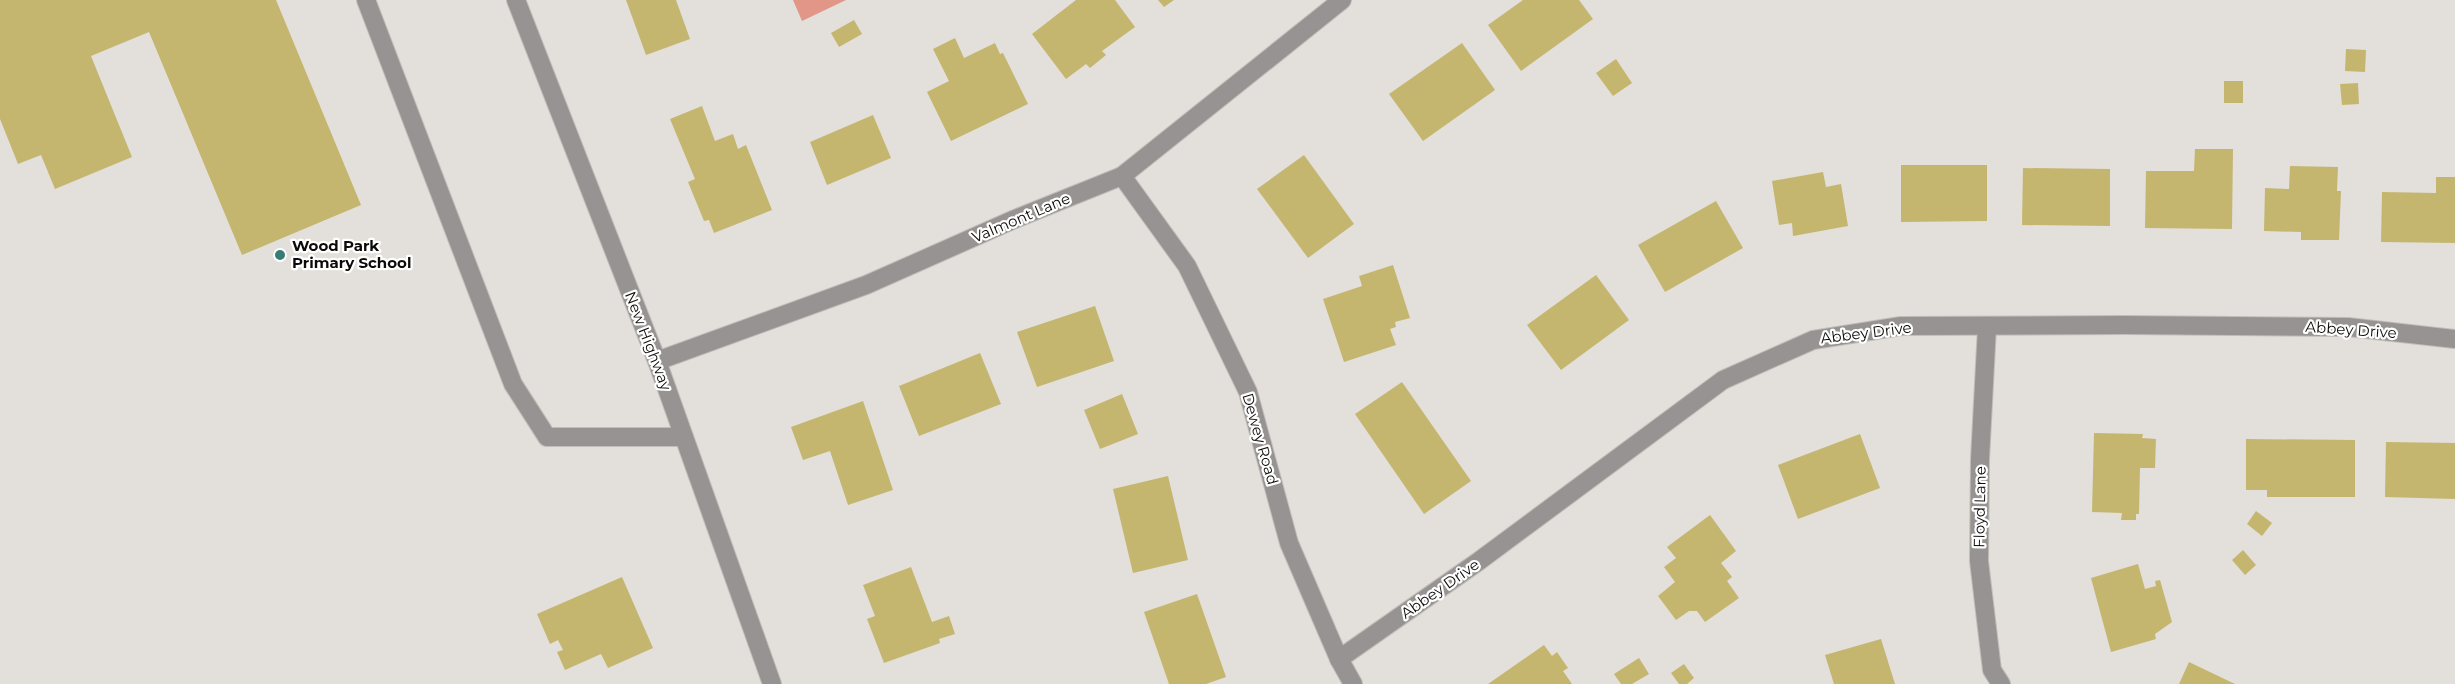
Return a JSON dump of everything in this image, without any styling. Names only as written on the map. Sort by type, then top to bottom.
[{"type":"street","points":[[366,0],[513,384],[547,437],[684,437]]},
{"type":"street","name":"New Highway","points":[[516,0],[657,361],[772,684]]},
{"type":"street","name":"Valmont Lane","points":[[657,361],[866,285],[1015,219],[1122,176],[1342,0]]},
{"type":"street","name":"Dewey Road","points":[[1122,176],[1187,266],[1248,392],[1289,543],[1339,659],[1353,684]]},
{"type":"street","name":"Abbey Drive","points":[[1339,659],[1479,561],[1723,380],[1813,340],[1901,326],[2124,325],[2348,327],[2455,339]]},
{"type":"street","name":"Floyd Lane","points":[[1987,327],[1980,459],[1980,561],[1992,670],[2001,684]]},
{"type":"shaded area","points":[[793,0],[846,0],[802,21]]},
{"type":"building","points":[[0,0],[276,0],[361,205],[242,255],[149,32],[91,56],[132,157],[55,189],[41,155],[18,164],[0,119]]},
{"type":"building","points":[[626,0],[676,0],[690,39],[646,55]]},
{"type":"building","points":[[1076,0],[1115,0],[1135,27],[1102,51],[1106,55],[1090,68],[1086,64],[1066,79],[1032,34]]},
{"type":"building","points":[[1158,0],[1174,0],[1164,7]]},
{"type":"building","points":[[1523,0],[1579,0],[1593,19],[1521,71],[1488,25]]},
{"type":"building","points":[[854,20],[862,34],[839,47],[831,33]]},
{"type":"building","points":[[955,38],[964,58],[995,43],[1000,54],[1003,53],[1028,104],[951,141],[927,92],[949,81],[933,49]]},
{"type":"building","points":[[1462,43],[1495,90],[1423,141],[1389,94]]},
{"type":"building","points":[[2346,49],[2366,50],[2365,72],[2345,71]]},
{"type":"building","points":[[1616,59],[1632,83],[1613,96],[1596,73]]},
{"type":"building","points":[[2224,81],[2243,81],[2243,103],[2224,103]]},
{"type":"building","points":[[2358,83],[2359,104],[2342,105],[2340,84]]},
{"type":"building","points":[[702,106],[715,141],[733,134],[738,149],[746,145],[772,210],[714,233],[709,220],[704,221],[688,182],[695,179],[670,119]]},
{"type":"building","points":[[873,115],[891,158],[827,185],[810,142]]},
{"type":"building","points":[[2195,149],[2233,149],[2232,229],[2145,228],[2146,171],[2194,171]]},
{"type":"building","points":[[1304,155],[1354,224],[1308,258],[1257,189]]},
{"type":"building","points":[[1901,165],[1987,165],[1987,221],[1901,222]]},
{"type":"building","points":[[2290,166],[2338,167],[2337,191],[2341,191],[2339,240],[2301,240],[2301,232],[2264,231],[2265,188],[2289,189]]},
{"type":"building","points":[[2023,168],[2110,169],[2110,226],[2022,225]]},
{"type":"building","points":[[1823,172],[1826,187],[1841,184],[1848,226],[1793,236],[1792,223],[1779,225],[1772,181]]},
{"type":"building","points":[[2436,177],[2455,177],[2455,243],[2381,242],[2382,192],[2436,193]]},
{"type":"building","points":[[1716,201],[1743,248],[1665,292],[1638,245]]},
{"type":"building","points":[[1393,265],[1410,318],[1395,322],[1396,327],[1390,329],[1396,345],[1344,362],[1323,299],[1362,286],[1359,276]]},
{"type":"building","points":[[1596,275],[1629,320],[1561,370],[1527,325]]},
{"type":"building","points":[[1095,306],[1114,361],[1037,387],[1017,332]]},
{"type":"building","points":[[980,353],[1001,404],[919,436],[899,386]]},
{"type":"building","points":[[1402,382],[1471,481],[1424,514],[1355,414]]},
{"type":"building","points":[[1122,394],[1138,434],[1100,449],[1084,410]]},
{"type":"building","points":[[863,401],[893,490],[848,505],[830,451],[803,460],[791,427]]},
{"type":"building","points":[[2094,433],[2143,434],[2142,438],[2156,439],[2155,468],[2140,468],[2139,514],[2136,514],[2136,520],[2121,520],[2122,513],[2092,512]]},
{"type":"building","points":[[1860,434],[1880,488],[1798,519],[1778,465]]},
{"type":"building","points":[[2246,439],[2355,440],[2355,497],[2267,497],[2267,490],[2246,490]]},
{"type":"building","points":[[2386,442],[2455,443],[2455,499],[2385,497]]},
{"type":"building","points":[[1168,476],[1188,560],[1133,573],[1113,489]]},
{"type":"building","points":[[2256,511],[2272,523],[2262,536],[2247,524]]},
{"type":"building","points":[[1710,515],[1736,551],[1721,563],[1732,577],[1727,581],[1739,598],[1705,622],[1697,611],[1689,611],[1676,620],[1658,596],[1675,582],[1664,567],[1676,558],[1667,547]]},
{"type":"building","points":[[2243,550],[2256,565],[2245,575],[2232,560]]},
{"type":"building","points":[[2138,564],[2145,589],[2156,586],[2155,581],[2160,580],[2172,622],[2155,634],[2156,639],[2111,652],[2091,578]]},
{"type":"building","points":[[911,567],[932,622],[949,616],[955,634],[939,639],[940,643],[884,663],[867,619],[875,616],[863,585]]},
{"type":"building","points":[[622,577],[653,648],[608,668],[601,654],[565,670],[557,652],[563,650],[558,640],[550,644],[537,614]]},
{"type":"building","points":[[1197,594],[1226,677],[1206,684],[1169,684],[1144,612]]},
{"type":"building","points":[[1881,639],[1895,684],[1834,684],[1825,655]]},
{"type":"building","points":[[1544,645],[1552,656],[1557,652],[1568,668],[1563,671],[1572,684],[1488,684]]},
{"type":"building","points":[[1639,658],[1649,674],[1632,684],[1621,684],[1614,674]]},
{"type":"building","points":[[2189,662],[2235,684],[2179,684]]},
{"type":"building","points":[[1684,664],[1694,678],[1687,684],[1679,684],[1671,673]]},
{"type":"place","name":"Wood Park Primary School","points":[[280,255]]}]
